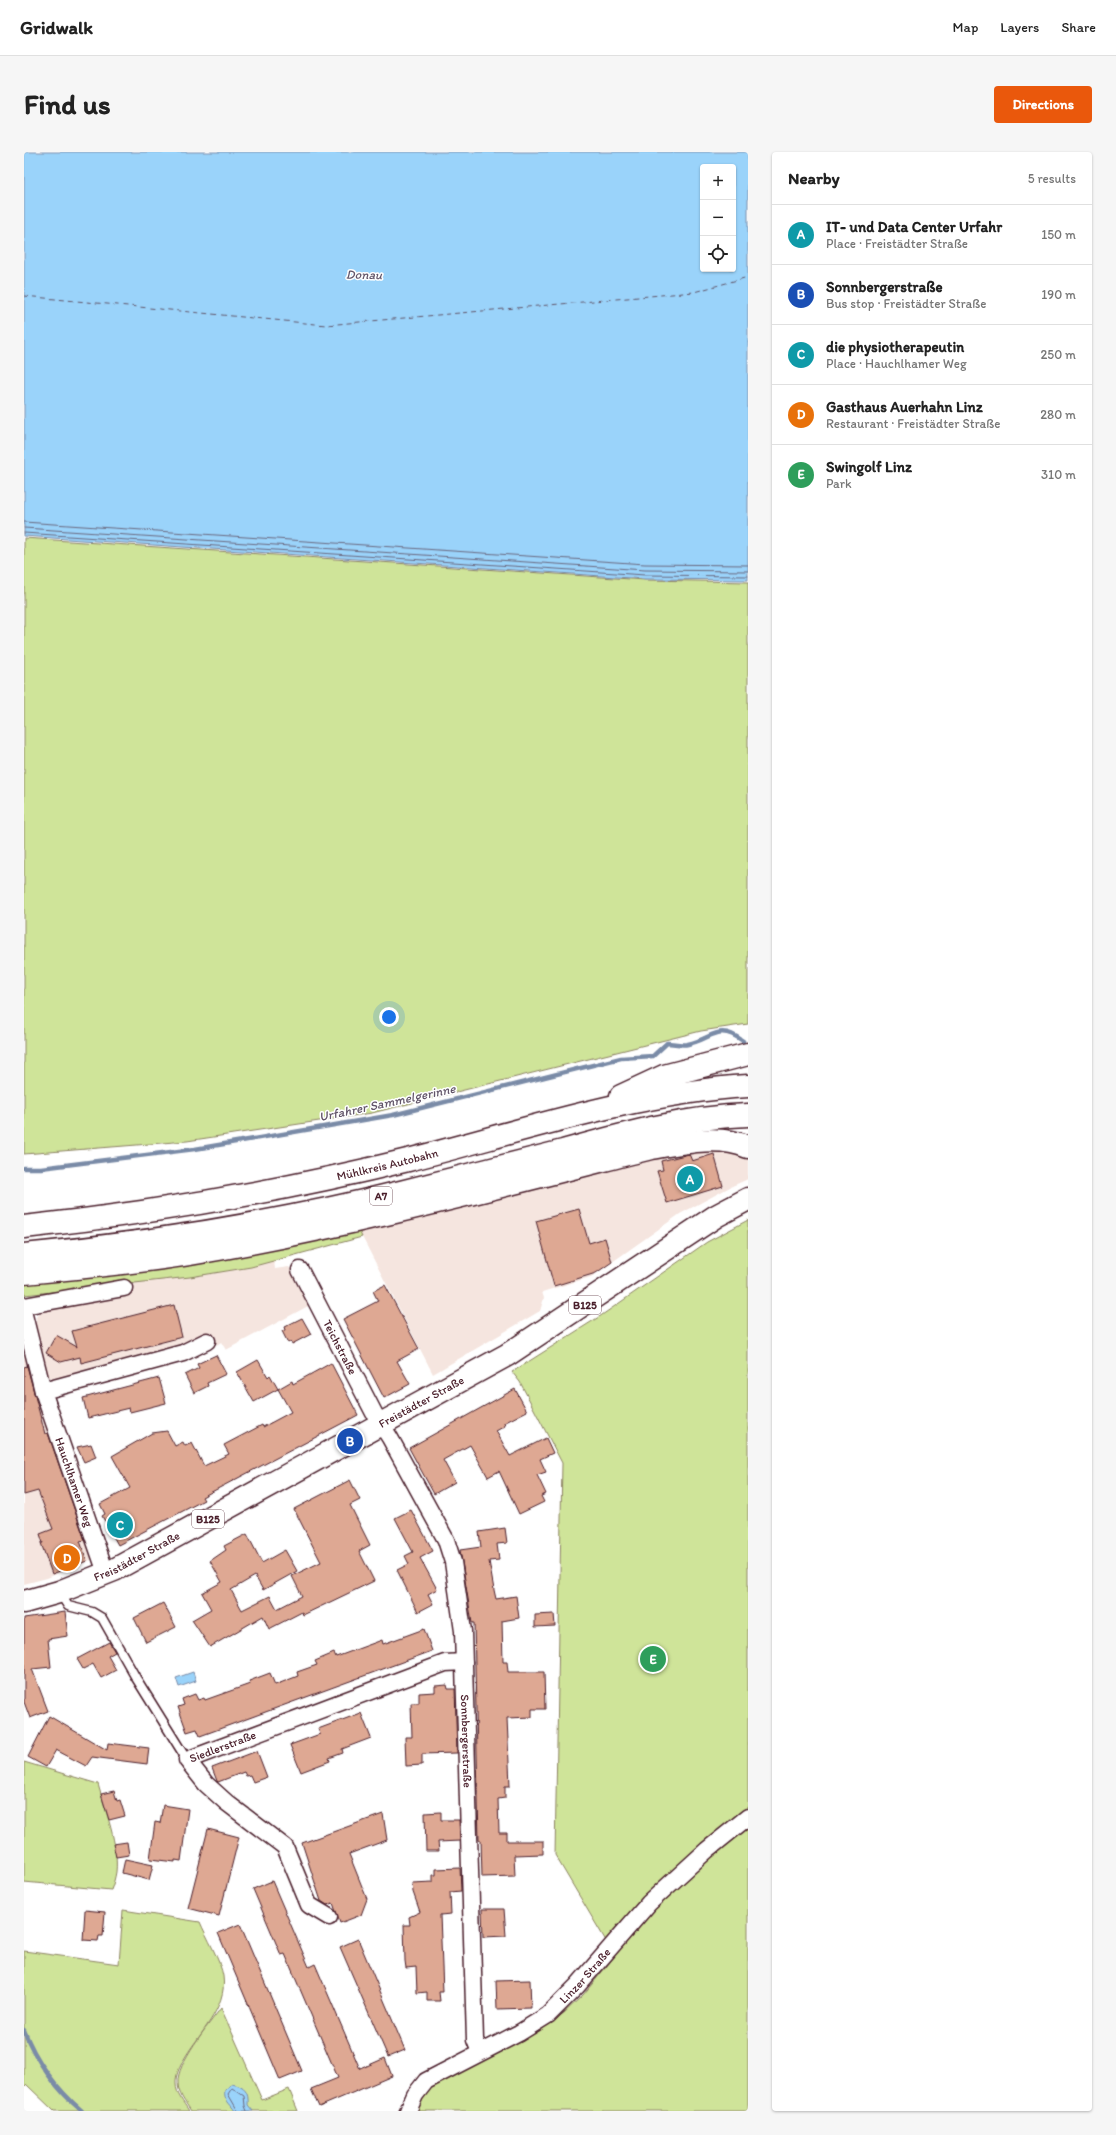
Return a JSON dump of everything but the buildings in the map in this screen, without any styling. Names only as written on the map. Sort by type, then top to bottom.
[{"type":"main road","points":[[576,1117],[664,1076],[748,1054]]},
{"type":"main road","name":"Mühlkreis Autobahn","points":[[24,1227],[135,1213],[259,1192],[406,1160],[638,1101],[686,1092],[748,1086]]},
{"type":"main road","name":"A7","points":[[24,1256],[153,1240],[282,1218],[398,1193],[642,1130],[686,1121],[748,1115]]},
{"type":"main road","points":[[24,1273],[120,1264],[261,1241],[450,1198],[650,1148],[676,1144],[717,1141],[733,1142],[748,1147]]},
{"type":"main road","name":"Freistädter Straße","points":[[24,1602],[59,1592],[106,1573],[507,1356],[716,1216],[748,1199]]},
{"type":"street","name":"Teichstraße","points":[[300,1270],[382,1424]]},
{"type":"street","points":[[24,1306],[124,1288]]},
{"type":"street","name":"Hauchlhamer Weg","points":[[24,1314],[43,1390],[106,1573]]},
{"type":"street","points":[[43,1390],[183,1353],[207,1341]]},
{"type":"street","name":"Sonnbergerstraße","points":[[382,1424],[442,1533],[450,1551],[463,1631],[475,2040],[480,2052]]},
{"type":"street","name":"Siedlerstraße","points":[[329,1917],[309,1905],[285,1847],[227,1803],[206,1784],[187,1760],[445,1663],[464,1662]]},
{"type":"street","name":"Linzer Straße","points":[[408,2111],[415,2095],[426,2081],[538,2022],[548,2015],[577,1986],[649,1903],[707,1850],[748,1817]]},
{"type":"lane","points":[[59,1592],[68,1606],[92,1612],[102,1618],[136,1678],[187,1760]]},
{"type":"shaded area","points":[[708,1149],[748,1156],[748,1179],[680,1214],[591,1277],[542,1292],[544,1298],[540,1311],[433,1374],[358,1229],[653,1155]]},
{"type":"shaded area","points":[[274,1261],[275,1269],[289,1267],[310,1305],[226,1350],[221,1342],[217,1345],[211,1333],[184,1346],[62,1378],[54,1379],[49,1377],[44,1368],[37,1341],[36,1325],[36,1317],[42,1310],[53,1306],[131,1292],[130,1282],[190,1277],[251,1267]]},
{"type":"shaded area","points":[[24,1346],[40,1411],[93,1559],[47,1578],[24,1584]]},
{"type":"green space","points":[[24,538],[645,580],[748,582],[748,1024],[701,1031],[372,1113],[187,1141],[24,1154]]},
{"type":"green space","points":[[748,1220],[748,2111],[417,2111],[427,2091],[439,2082],[507,2049],[564,2013],[583,1995],[615,1956],[555,1855],[562,1463],[520,1382],[512,1372],[602,1315],[707,1242]]},
{"type":"green space","points":[[358,1229],[362,1237],[251,1267],[190,1277],[24,1295],[24,1284],[136,1273],[204,1261]]},
{"type":"green space","points":[[24,1762],[98,1784],[111,1828],[115,1851],[116,1872],[111,1890],[24,1882]]},
{"type":"green space","points":[[123,1910],[200,1922],[222,1970],[223,1988],[221,1999],[210,2021],[183,2061],[176,2078],[177,2091],[189,2111],[54,2111],[27,2085],[24,2088],[24,1951],[119,1964]]},
{"type":"green space","points":[[221,2008],[262,2100],[289,2089],[298,2111],[191,2111],[179,2091],[179,2075],[182,2066],[194,2044]]},
{"type":"water","name":"Donau","points":[[24,152],[748,152],[748,580],[645,579],[24,536]]},
{"type":"water","points":[[193,1672],[196,1681],[179,1687],[176,1678]]},
{"type":"water","points":[[232,2084],[240,2087],[247,2093],[248,2105],[253,2111],[235,2111],[227,2101],[225,2090]]},
{"type":"waterway","name":"Urfahrer Sammelgerinne","points":[[24,1168],[41,1168],[195,1149],[393,1115],[621,1058],[653,1056],[667,1043],[685,1045],[721,1032],[734,1035],[743,1041]]},
{"type":"waterway","points":[[24,2030],[34,2052],[48,2074],[64,2094],[82,2111]]},
{"type":"ferry route","points":[[24,296],[326,325],[694,292],[748,277]]},
{"type":"place","name":"IT- und Data Center Urfahr","points":[[690,1179]]},
{"type":"place","name":"Sonnbergerstraße","points":[[350,1441]]},
{"type":"place","name":"die physiotherapeutin","points":[[120,1525]]},
{"type":"place","name":"Gasthaus Auerhahn Linz","points":[[67,1558]]},
{"type":"place","name":"Swingolf Linz","points":[[653,1659]]}]
